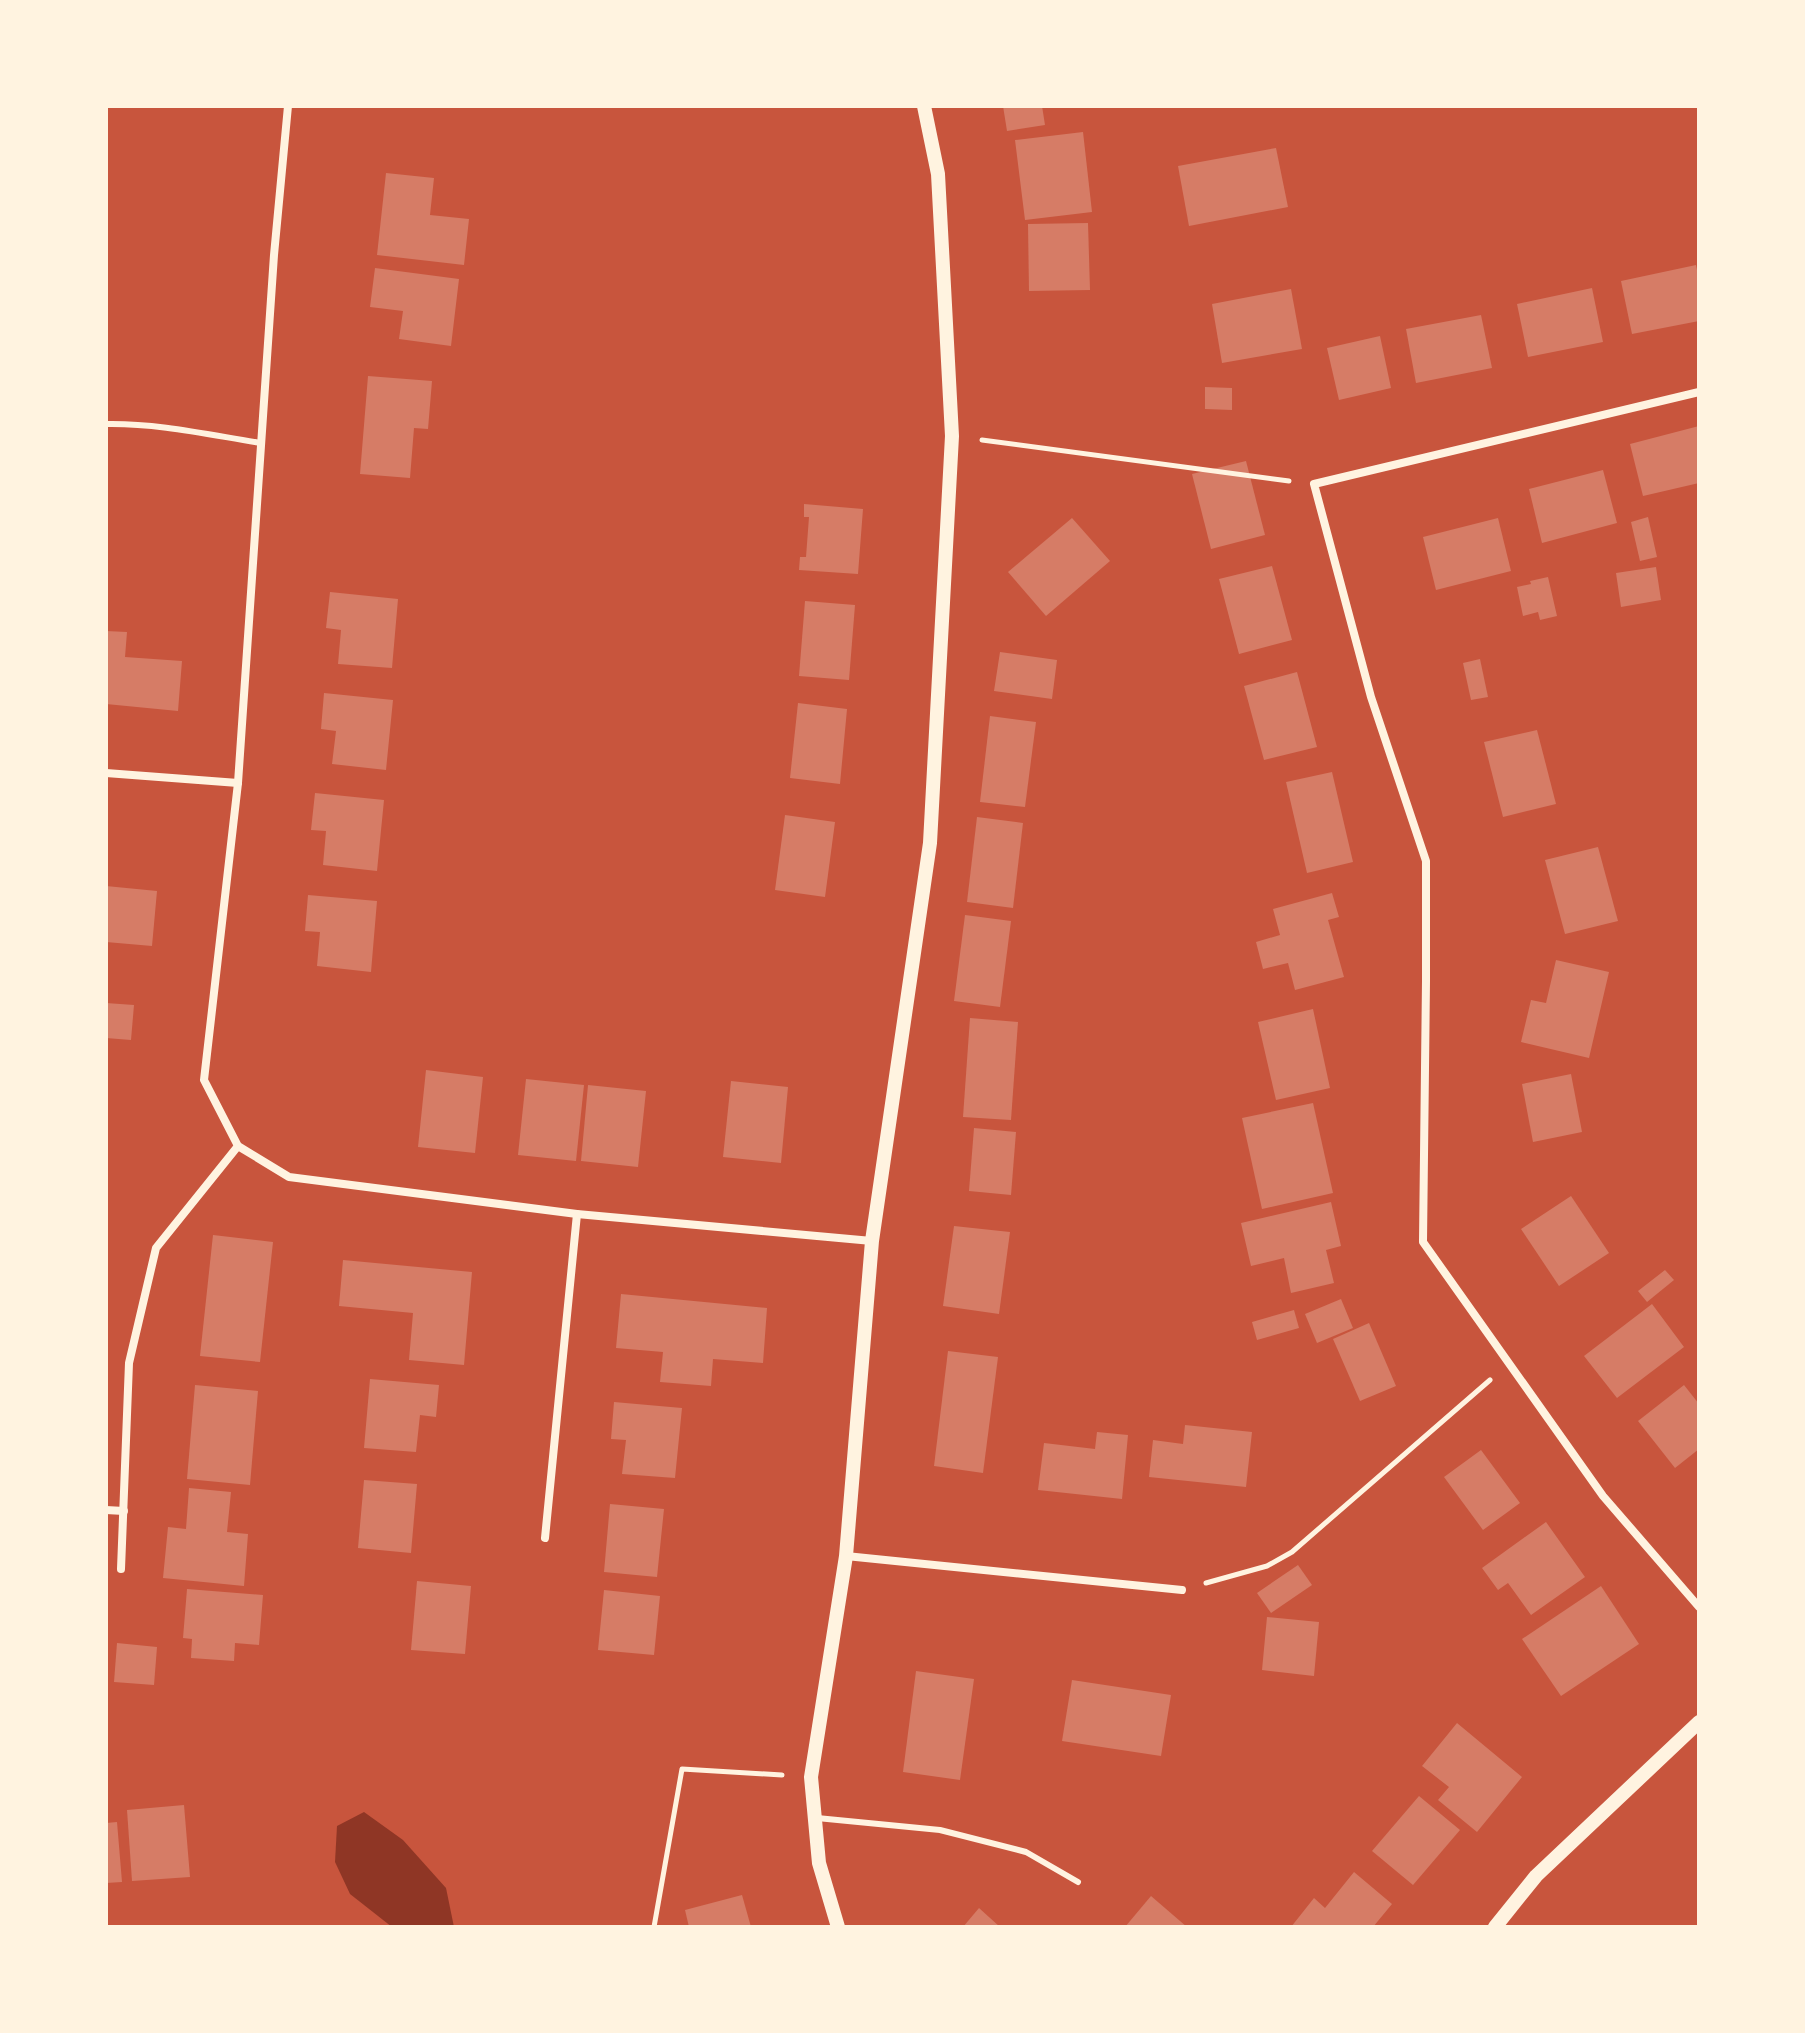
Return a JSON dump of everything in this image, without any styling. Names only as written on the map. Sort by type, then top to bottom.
[{"type":"street","points":[[288,106],[274,255],[238,783],[204,1080],[238,1146],[289,1177],[577,1214],[872,1241]]},
{"type":"street","points":[[838,1927],[819,1863],[811,1777],[846,1556],[872,1241],[930,843],[952,436],[938,174],[924,106]]},
{"type":"street","points":[[1699,392],[1314,484],[1371,697],[1426,861],[1423,1242],[1603,1496],[1699,1607]]},
{"type":"street","points":[[106,773],[238,783]]},
{"type":"street","points":[[121,1569],[129,1363],[156,1248],[238,1146]]},
{"type":"street","points":[[545,1538],[577,1214]]},
{"type":"street","points":[[106,1510],[124,1511]]},
{"type":"street","points":[[846,1556],[1182,1590]]},
{"type":"street","points":[[1495,1927],[1536,1876],[1699,1722]]},
{"type":"lane","points":[[106,424],[124,423],[261,443]]},
{"type":"lane","points":[[815,1818],[940,1830],[1026,1852],[1078,1882]]},
{"type":"path","points":[[952,436],[1314,484]]},
{"type":"path","points":[[1182,1590],[1267,1566],[1292,1552],[1509,1363]]},
{"type":"path","points":[[654,1927],[682,1769],[811,1777]]},
{"type":"shaded area","points":[[364,1812],[403,1840],[446,1888],[454,1927],[392,1927],[350,1894],[335,1862],[337,1826]]},
{"type":"building","points":[[1003,106],[1042,106],[1045,125],[1007,131]]},
{"type":"building","points":[[1083,132],[1092,212],[1025,220],[1015,140]]},
{"type":"building","points":[[1276,148],[1288,207],[1189,226],[1178,166]]},
{"type":"building","points":[[386,173],[434,178],[430,215],[469,219],[464,265],[377,255]]},
{"type":"building","points":[[1088,223],[1090,290],[1029,291],[1028,224]]},
{"type":"building","points":[[1696,265],[1699,321],[1632,334],[1621,281]]},
{"type":"building","points":[[375,268],[459,279],[451,346],[399,339],[403,311],[370,307]]},
{"type":"building","points":[[1592,288],[1603,342],[1528,357],[1517,304]]},
{"type":"building","points":[[1291,289],[1302,349],[1222,363],[1212,304]]},
{"type":"building","points":[[1481,315],[1492,368],[1416,383],[1406,329]]},
{"type":"building","points":[[1380,336],[1391,388],[1339,400],[1327,348]]},
{"type":"building","points":[[368,376],[432,381],[428,429],[414,428],[410,478],[360,474]]},
{"type":"building","points":[[1205,387],[1232,388],[1232,410],[1205,409]]},
{"type":"building","points":[[1699,426],[1699,483],[1643,496],[1630,444]]},
{"type":"building","points":[[1246,461],[1265,535],[1211,549],[1192,474]]},
{"type":"building","points":[[1603,470],[1617,523],[1542,543],[1529,489]]},
{"type":"building","points":[[804,504],[863,509],[858,574],[799,570],[800,557],[806,557],[809,517],[804,517]]},
{"type":"building","points":[[1648,517],[1657,557],[1640,561],[1631,522]]},
{"type":"building","points":[[1072,518],[1110,561],[1046,616],[1008,572]]},
{"type":"building","points":[[1498,518],[1511,571],[1436,590],[1423,537]]},
{"type":"building","points":[[1272,566],[1292,640],[1239,654],[1219,579]]},
{"type":"building","points":[[1656,567],[1661,600],[1621,607],[1616,573]]},
{"type":"building","points":[[1548,577],[1557,616],[1540,620],[1538,612],[1523,616],[1517,587]]},
{"type":"building","points":[[330,592],[398,599],[392,668],[338,664],[341,630],[326,628]]},
{"type":"building","points":[[805,601],[855,605],[849,680],[799,676]]},
{"type":"building","points":[[106,631],[127,632],[125,657],[182,661],[178,711],[106,704]]},
{"type":"building","points":[[1000,652],[1057,660],[1052,699],[994,691]]},
{"type":"building","points":[[1480,659],[1488,697],[1471,700],[1463,663]]},
{"type":"building","points":[[1297,672],[1317,747],[1264,760],[1244,686]]},
{"type":"building","points":[[324,693],[393,700],[386,770],[332,764],[336,731],[321,729]]},
{"type":"building","points":[[798,703],[847,709],[840,784],[790,778]]},
{"type":"building","points":[[990,716],[1036,722],[1025,807],[980,802]]},
{"type":"building","points":[[1537,730],[1556,804],[1503,817],[1484,742]]},
{"type":"building","points":[[1332,772],[1353,862],[1307,873],[1286,782]]},
{"type":"building","points":[[315,793],[384,800],[377,871],[323,865],[326,831],[311,830]]},
{"type":"building","points":[[785,815],[835,822],[825,897],[775,890]]},
{"type":"building","points":[[977,817],[1023,823],[1013,908],[967,902]]},
{"type":"building","points":[[1598,847],[1618,921],[1565,934],[1545,860]]},
{"type":"building","points":[[106,886],[157,891],[152,946],[106,942]]},
{"type":"building","points":[[1332,893],[1339,917],[1328,920],[1344,977],[1295,990],[1288,963],[1263,969],[1256,942],[1280,935],[1273,909]]},
{"type":"building","points":[[308,895],[377,901],[371,972],[317,966],[320,932],[305,931]]},
{"type":"building","points":[[965,915],[1011,921],[1000,1007],[954,1001]]},
{"type":"building","points":[[1556,960],[1609,972],[1589,1058],[1521,1042],[1531,1000],[1546,1003]]},
{"type":"building","points":[[106,1003],[134,1005],[131,1040],[106,1038]]},
{"type":"building","points":[[1313,1009],[1330,1088],[1276,1100],[1258,1022]]},
{"type":"building","points":[[970,1018],[1018,1022],[1011,1120],[963,1117]]},
{"type":"building","points":[[426,1070],[483,1077],[475,1153],[418,1147]]},
{"type":"building","points":[[1571,1074],[1582,1132],[1533,1142],[1522,1084]]},
{"type":"building","points":[[526,1079],[584,1085],[576,1161],[518,1155]]},
{"type":"building","points":[[731,1081],[788,1087],[781,1163],[723,1157]]},
{"type":"building","points":[[588,1085],[646,1091],[638,1167],[581,1161]]},
{"type":"building","points":[[1313,1103],[1333,1193],[1262,1209],[1242,1118]]},
{"type":"building","points":[[974,1128],[1016,1132],[1011,1195],[969,1191]]},
{"type":"building","points":[[1571,1196],[1609,1253],[1559,1286],[1521,1229]]},
{"type":"building","points":[[1331,1202],[1341,1246],[1326,1250],[1334,1283],[1291,1293],[1284,1258],[1251,1266],[1241,1223]]},
{"type":"building","points":[[954,1226],[1010,1232],[999,1314],[943,1306]]},
{"type":"building","points":[[213,1235],[273,1242],[260,1362],[200,1356]]},
{"type":"building","points":[[343,1260],[472,1272],[464,1365],[409,1360],[413,1313],[339,1306]]},
{"type":"building","points":[[1665,1270],[1674,1280],[1647,1302],[1638,1291]]},
{"type":"building","points":[[621,1294],[767,1308],[763,1363],[713,1359],[711,1386],[660,1382],[663,1352],[616,1348]]},
{"type":"building","points":[[1341,1299],[1353,1328],[1317,1343],[1305,1314]]},
{"type":"building","points":[[1652,1304],[1684,1347],[1617,1398],[1584,1356]]},
{"type":"building","points":[[1294,1310],[1299,1328],[1257,1340],[1252,1322]]},
{"type":"building","points":[[1369,1323],[1396,1386],[1360,1401],[1333,1339]]},
{"type":"building","points":[[948,1351],[998,1357],[983,1473],[934,1466]]},
{"type":"building","points":[[370,1379],[439,1385],[436,1417],[420,1415],[416,1452],[364,1448]]},
{"type":"building","points":[[195,1385],[258,1391],[250,1485],[187,1479]]},
{"type":"building","points":[[1684,1385],[1699,1404],[1699,1449],[1675,1468],[1638,1421]]},
{"type":"building","points":[[614,1402],[682,1408],[675,1478],[622,1474],[626,1440],[611,1439]]},
{"type":"building","points":[[1185,1425],[1252,1432],[1246,1487],[1149,1477],[1153,1440],[1183,1444]]},
{"type":"building","points":[[1097,1432],[1128,1435],[1122,1499],[1038,1490],[1044,1443],[1095,1449]]},
{"type":"building","points":[[1481,1450],[1520,1503],[1483,1530],[1444,1477]]},
{"type":"building","points":[[364,1480],[417,1484],[411,1553],[358,1548]]},
{"type":"building","points":[[189,1488],[231,1492],[227,1532],[248,1534],[244,1586],[163,1578],[168,1527],[186,1529]]},
{"type":"building","points":[[610,1504],[664,1509],[657,1577],[604,1572]]},
{"type":"building","points":[[1546,1522],[1585,1577],[1531,1615],[1508,1583],[1498,1590],[1482,1568]]},
{"type":"building","points":[[1298,1565],[1312,1585],[1271,1613],[1257,1593]]},
{"type":"building","points":[[417,1581],[471,1586],[465,1654],[411,1650]]},
{"type":"building","points":[[1601,1586],[1639,1644],[1561,1696],[1522,1639]]},
{"type":"building","points":[[187,1589],[263,1595],[259,1645],[235,1643],[234,1661],[191,1658],[192,1639],[183,1638]]},
{"type":"building","points":[[604,1590],[660,1596],[654,1655],[598,1650]]},
{"type":"building","points":[[1267,1617],[1319,1622],[1314,1676],[1262,1670]]},
{"type":"building","points":[[117,1643],[157,1647],[154,1685],[114,1682]]},
{"type":"building","points":[[916,1671],[974,1679],[960,1780],[903,1772]]},
{"type":"building","points":[[1072,1680],[1171,1695],[1161,1756],[1062,1741]]},
{"type":"building","points":[[1457,1723],[1522,1777],[1477,1832],[1438,1800],[1449,1787],[1422,1766]]},
{"type":"building","points":[[1419,1796],[1460,1830],[1413,1885],[1372,1851]]},
{"type":"building","points":[[184,1805],[190,1877],[132,1881],[127,1810]]},
{"type":"building","points":[[117,1822],[122,1882],[106,1883],[106,1823]]},
{"type":"building","points":[[1354,1872],[1392,1904],[1373,1927],[1291,1927],[1314,1898],[1325,1908]]},
{"type":"building","points":[[742,1895],[751,1927],[689,1927],[685,1910]]},
{"type":"building","points":[[1151,1896],[1187,1927],[1125,1927]]},
{"type":"building","points":[[979,1908],[1000,1927],[963,1927]]}]
